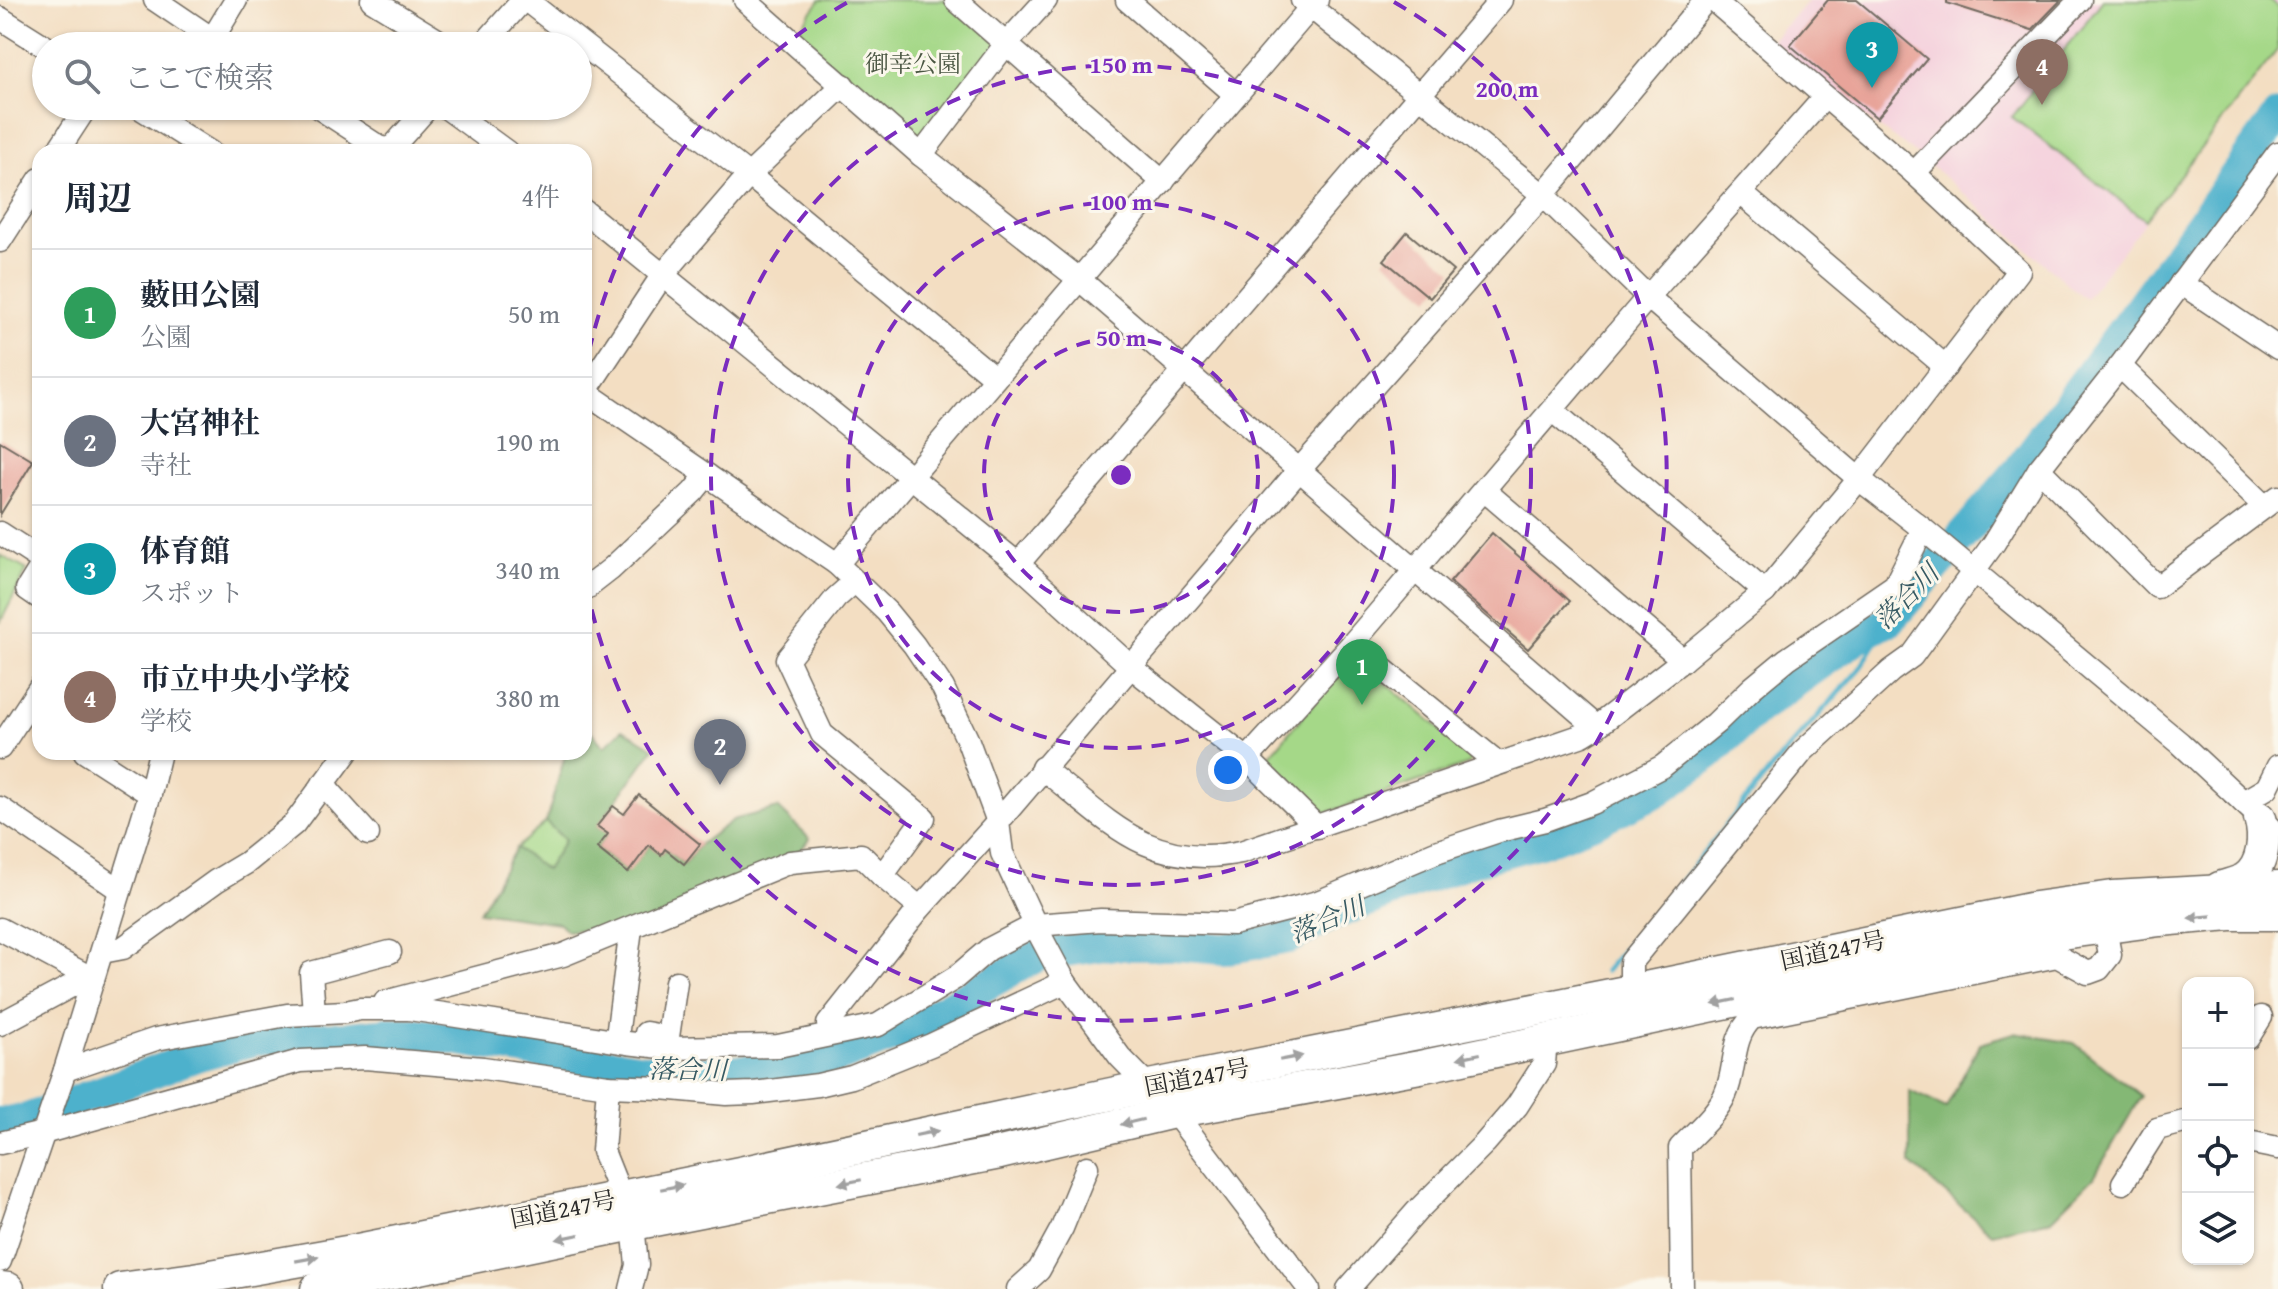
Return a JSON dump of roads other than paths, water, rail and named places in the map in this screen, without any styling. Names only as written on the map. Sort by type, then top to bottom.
[{"type":"highway","points":[[2210,892],[2248,877],[2264,846],[2260,818]]},
{"type":"highway","name":"国道247号","points":[[317,1289],[626,1211],[1149,1086],[2035,908],[2113,897],[2278,888]]},
{"type":"highway","name":"国道247号","points":[[120,1289],[343,1252],[1000,1153],[1174,1112],[1420,1067],[2046,935],[2160,920],[2230,914],[2278,914]]},
{"type":"highway","points":[[0,1288],[8,1289]]},
{"type":"street","points":[[155,0],[198,32]]},
{"type":"street","points":[[220,32],[236,0]]},
{"type":"street","points":[[372,0],[424,32]]},
{"type":"street","points":[[495,32],[524,0],[565,32]]},
{"type":"street","points":[[745,0],[921,155],[1079,279],[1596,727]]},
{"type":"street","points":[[956,0],[1163,182]]},
{"type":"street","points":[[921,155],[1006,44],[1046,0]]},
{"type":"street","points":[[1127,0],[1236,95]]},
{"type":"street","points":[[1018,564],[1501,0]]},
{"type":"street","points":[[828,1024],[920,908],[998,822],[1300,469],[1543,195],[1706,0]]},
{"type":"street","points":[[1042,768],[1130,838],[1178,855],[1222,856],[1241,852],[1583,735],[1683,660],[1765,592],[1859,479],[2019,271],[1914,173],[1713,0]]},
{"type":"street","points":[[1914,173],[2080,0]]},
{"type":"street","points":[[837,564],[1163,182],[1310,3],[1543,195],[1648,297],[1859,479],[2180,743],[2260,818]]},
{"type":"street","points":[[0,18],[32,38]]},
{"type":"street","points":[[592,53],[749,175],[995,378]]},
{"type":"street","points":[[592,381],[662,276],[749,175],[843,85]]},
{"type":"street","points":[[1247,759],[1352,644],[1648,297],[1824,98]]},
{"type":"street","points":[[62,144],[78,120]]},
{"type":"street","points":[[171,120],[200,144]]},
{"type":"street","points":[[338,120],[375,144]]},
{"type":"street","points":[[395,144],[417,120]]},
{"type":"street","points":[[463,120],[496,144]]},
{"type":"street","points":[[1631,991],[1631,962],[1803,751],[1891,671],[1912,656],[1994,543],[2039,469],[2120,366],[2278,153]]},
{"type":"street","points":[[0,241],[32,191]]},
{"type":"street","points":[[1741,193],[1946,367]]},
{"type":"street","points":[[592,218],[1018,564],[1130,666],[1247,759],[1317,827]]},
{"type":"street","points":[[2181,283],[2278,348]]},
{"type":"street","points":[[2039,469],[2157,587],[2271,501],[2120,366]]},
{"type":"street","points":[[592,397],[837,564],[887,612],[914,645],[943,688],[968,741],[998,822],[1002,853],[1065,982],[1120,1057],[1174,1112],[1309,1289]]},
{"type":"street","points":[[1553,411],[1765,592]]},
{"type":"street","points":[[592,584],[693,492],[707,475]]},
{"type":"street","points":[[1484,490],[1683,660]]},
{"type":"street","points":[[360,1009],[409,1009],[670,1048],[745,1048],[806,1041],[878,1025],[955,978],[989,949],[1038,930],[1101,920],[1233,924],[1318,902],[1436,852],[1592,803],[1663,766],[1787,659],[1895,585],[1923,529]]},
{"type":"street","points":[[0,533],[32,554]]},
{"type":"street","points":[[854,582],[836,598],[787,659],[822,734],[924,818],[882,876]]},
{"type":"street","points":[[1352,644],[1498,763]]},
{"type":"street","points":[[0,748],[32,718]]},
{"type":"street","points":[[97,760],[150,794]]},
{"type":"street","points":[[0,1261],[65,1070],[158,760]]},
{"type":"street","points":[[102,952],[123,948],[246,863],[294,824],[341,760]]},
{"type":"street","points":[[2260,818],[2267,788],[2278,766]]},
{"type":"street","points":[[323,784],[368,834]]},
{"type":"street","points":[[0,808],[120,890]]},
{"type":"street","points":[[65,1070],[156,1039],[287,1015],[360,1009],[563,955],[790,862],[861,855],[920,908]]},
{"type":"street","points":[[618,1029],[631,928]]},
{"type":"street","points":[[1682,1289],[1680,1148],[1727,1092],[1738,1037],[1742,1027],[1752,1018],[2057,956],[2088,973],[2099,969],[2110,955],[2105,928]]},
{"type":"street","points":[[0,929],[93,979]]},
{"type":"street","points":[[314,1013],[311,973],[390,952]]},
{"type":"street","points":[[0,1024],[75,984],[93,979]]},
{"type":"street","points":[[487,1019],[502,1015],[668,1037],[676,982]]},
{"type":"street","points":[[0,1143],[45,1127],[300,1061],[365,1058],[483,1068],[608,1086],[726,1094],[818,1085],[852,1077],[931,1045],[1065,982]]},
{"type":"street","points":[[2254,1028],[2261,1017]]},
{"type":"street","points":[[1348,1289],[1517,1106],[1544,1064],[1546,1039]]},
{"type":"street","points":[[608,1086],[603,1151],[626,1211],[637,1265],[631,1289]]},
{"type":"street","points":[[2123,1183],[2157,1129],[2182,1123]]},
{"type":"street","points":[[2254,1143],[2278,1148]]},
{"type":"street","points":[[1018,1289],[1039,1270],[1062,1228],[1087,1167]]},
{"type":"waterway","name":"落合川","points":[[0,1123],[27,1119],[199,1055],[254,1040],[421,1034],[670,1073],[779,1069],[837,1058],[902,1033],[1039,955],[1107,945],[1224,949],[1289,938],[1328,917],[1471,861],[1544,841],[1591,823],[1658,791],[1709,754],[1756,710],[1855,639],[1890,620],[2018,471],[2278,116]]},
{"type":"waterway","points":[[1605,971],[1775,764],[1859,670],[1890,620]]},
{"type":"place","name":"体育館","points":[[1872,88]]},
{"type":"place","name":"市立中央小学校","points":[[2042,105]]},
{"type":"place","name":"藪田公園","points":[[1362,705]]},
{"type":"place","name":"大宮神社","points":[[720,785]]},
{"type":"park label","name":"御幸公園","points":[[913,63]]}]
